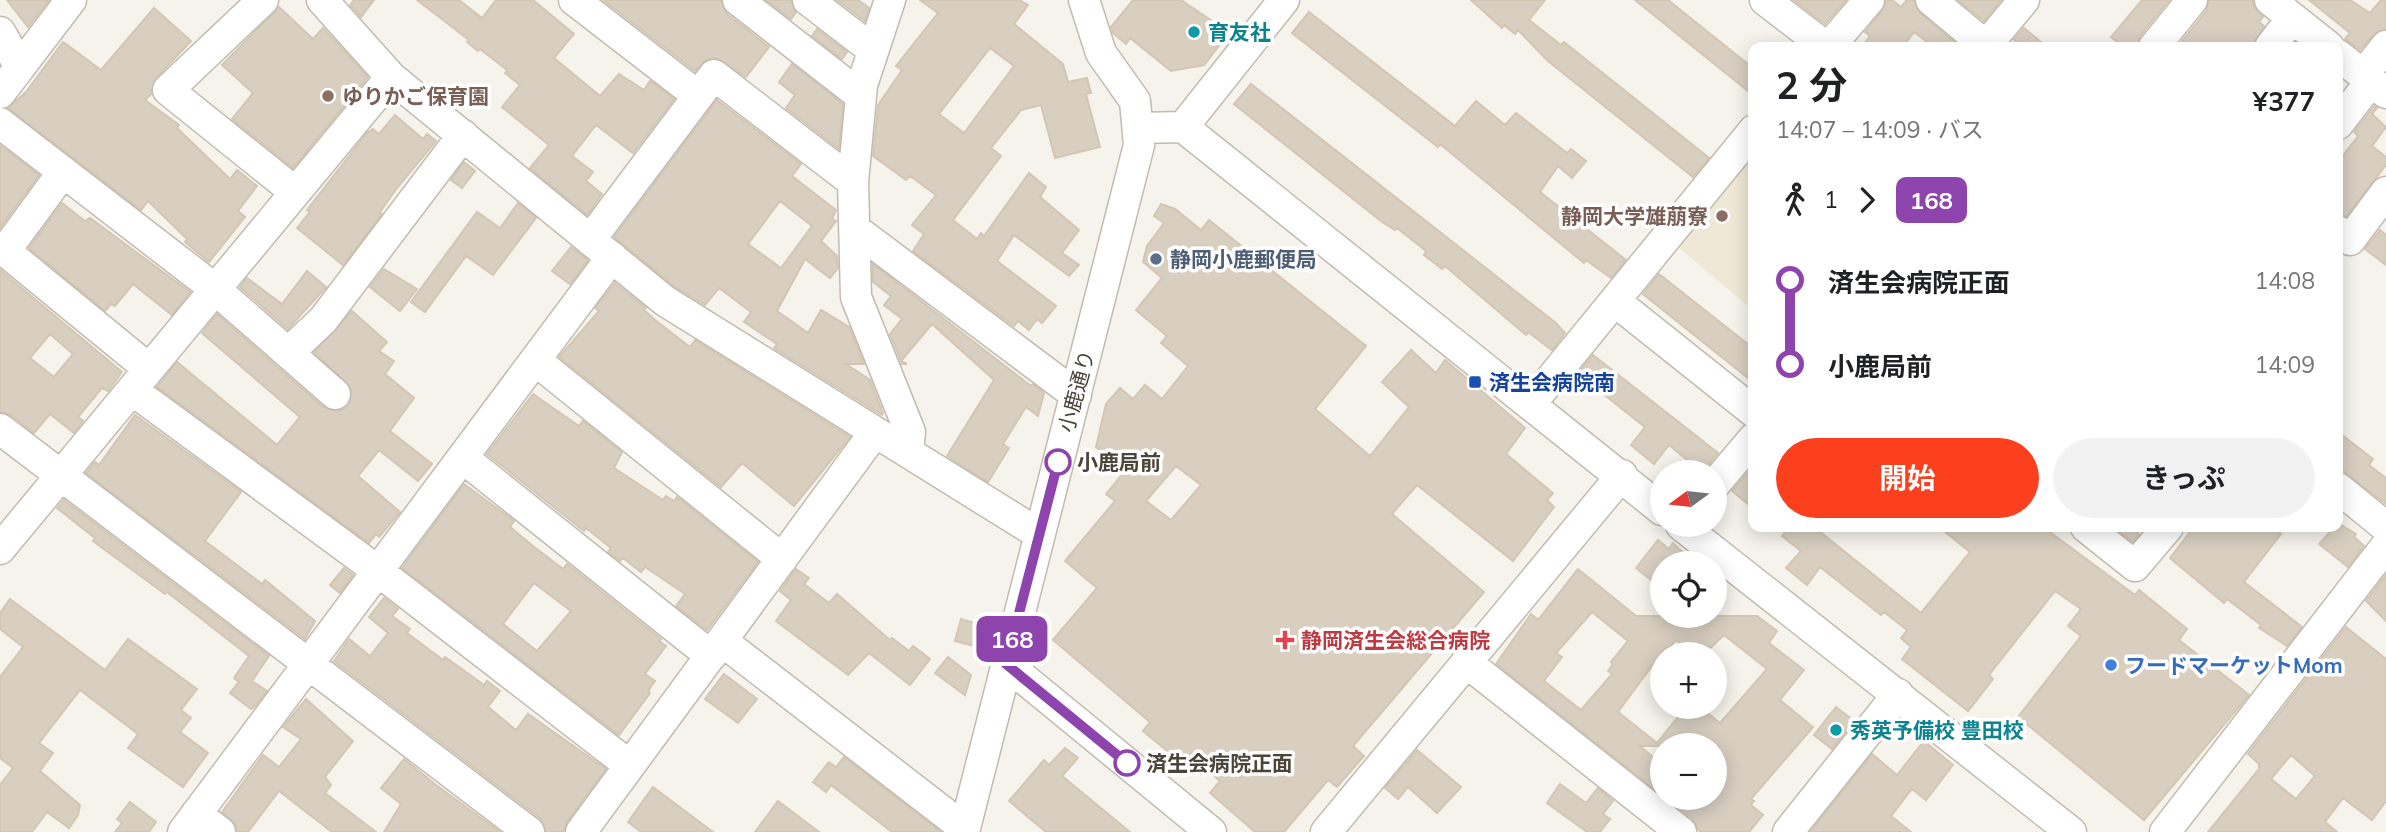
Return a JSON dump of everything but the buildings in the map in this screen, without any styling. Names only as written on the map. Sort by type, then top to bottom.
[{"type":"street","points":[[0,93],[71,0]]},
{"type":"street","points":[[263,0],[167,90],[295,192]]},
{"type":"street","points":[[322,0],[391,77],[665,301],[1039,534]]},
{"type":"street","points":[[574,0],[697,95]]},
{"type":"street","points":[[738,0],[861,96]]},
{"type":"street","points":[[808,0],[873,50]]},
{"type":"street","points":[[890,0],[861,96],[853,182],[856,297],[910,432],[908,452]]},
{"type":"street","name":"小鹿通り","points":[[964,830],[1136,163],[1139,128],[1135,101],[1101,53],[1084,0]]},
{"type":"street","points":[[1183,127],[1284,0]]},
{"type":"street","points":[[1765,0],[1818,42]]},
{"type":"street","points":[[1829,42],[1869,0]]},
{"type":"street","points":[[1931,0],[1980,42]]},
{"type":"street","points":[[1990,42],[2024,0]]},
{"type":"street","points":[[2158,42],[2192,0]]},
{"type":"street","points":[[2272,42],[2287,8],[2324,42]]},
{"type":"street","points":[[0,32],[20,67]]},
{"type":"street","points":[[2343,118],[2373,83],[2386,46]]},
{"type":"street","points":[[2343,59],[2373,83]]},
{"type":"street","points":[[220,832],[190,823],[535,360],[601,248],[697,95],[714,75],[853,182]]},
{"type":"street","points":[[0,549],[391,77]]},
{"type":"street","points":[[0,123],[215,289],[335,394]]},
{"type":"street","points":[[1139,128],[1183,127],[1532,402],[1650,500]]},
{"type":"street","points":[[289,353],[323,320],[463,135]]},
{"type":"street","points":[[1532,402],[1748,138]]},
{"type":"street","points":[[63,172],[5,251],[141,379],[378,571],[629,765]]},
{"type":"street","points":[[2343,235],[2350,240],[2386,192]]},
{"type":"street","points":[[856,230],[1076,395]]},
{"type":"street","points":[[1616,302],[1748,407]]},
{"type":"street","points":[[535,360],[782,559]]},
{"type":"street","points":[[0,429],[60,478],[309,663],[529,832]]},
{"type":"street","points":[[581,832],[876,432]]},
{"type":"street","points":[[1727,470],[1748,445]]},
{"type":"street","points":[[463,458],[716,649],[964,830]]},
{"type":"street","points":[[1326,832],[1622,475]]},
{"type":"street","points":[[2343,492],[2386,527]]},
{"type":"street","points":[[2092,532],[2136,566],[2164,532]]},
{"type":"street","points":[[1696,537],[2071,832]]},
{"type":"street","points":[[2165,832],[2386,547]]},
{"type":"street","points":[[1466,663],[1681,832]]},
{"type":"street","points":[[1006,664],[1211,832]]},
{"type":"street","points":[[1788,832],[1898,694]]},
{"type":"shaded area","name":"静岡大学雄萠寮","points":[[1748,146],[1748,306],[1671,241]]},
{"type":"bus line","name":"168","points":[[1058,462],[1006,664],[1127,763]]},
{"type":"place","name":"育友社","points":[[1194,32]]},
{"type":"place","name":"ゆりかご保育園","points":[[328,96]]},
{"type":"place","name":"静岡大学雄萠寮","points":[[1722,216]]},
{"type":"place","name":"静岡小鹿郵便局","points":[[1156,259]]},
{"type":"place","name":"済生会病院南","points":[[1475,382]]},
{"type":"place","name":"小鹿局前","points":[[1058,462]]},
{"type":"place","name":"静岡済生会総合病院","points":[[1285,640]]},
{"type":"place","name":"フードマーケットMom","points":[[2111,665]]},
{"type":"place","name":"秀英予備校 豊田校","points":[[1836,730]]},
{"type":"place","name":"済生会病院正面","points":[[1127,763]]}]
